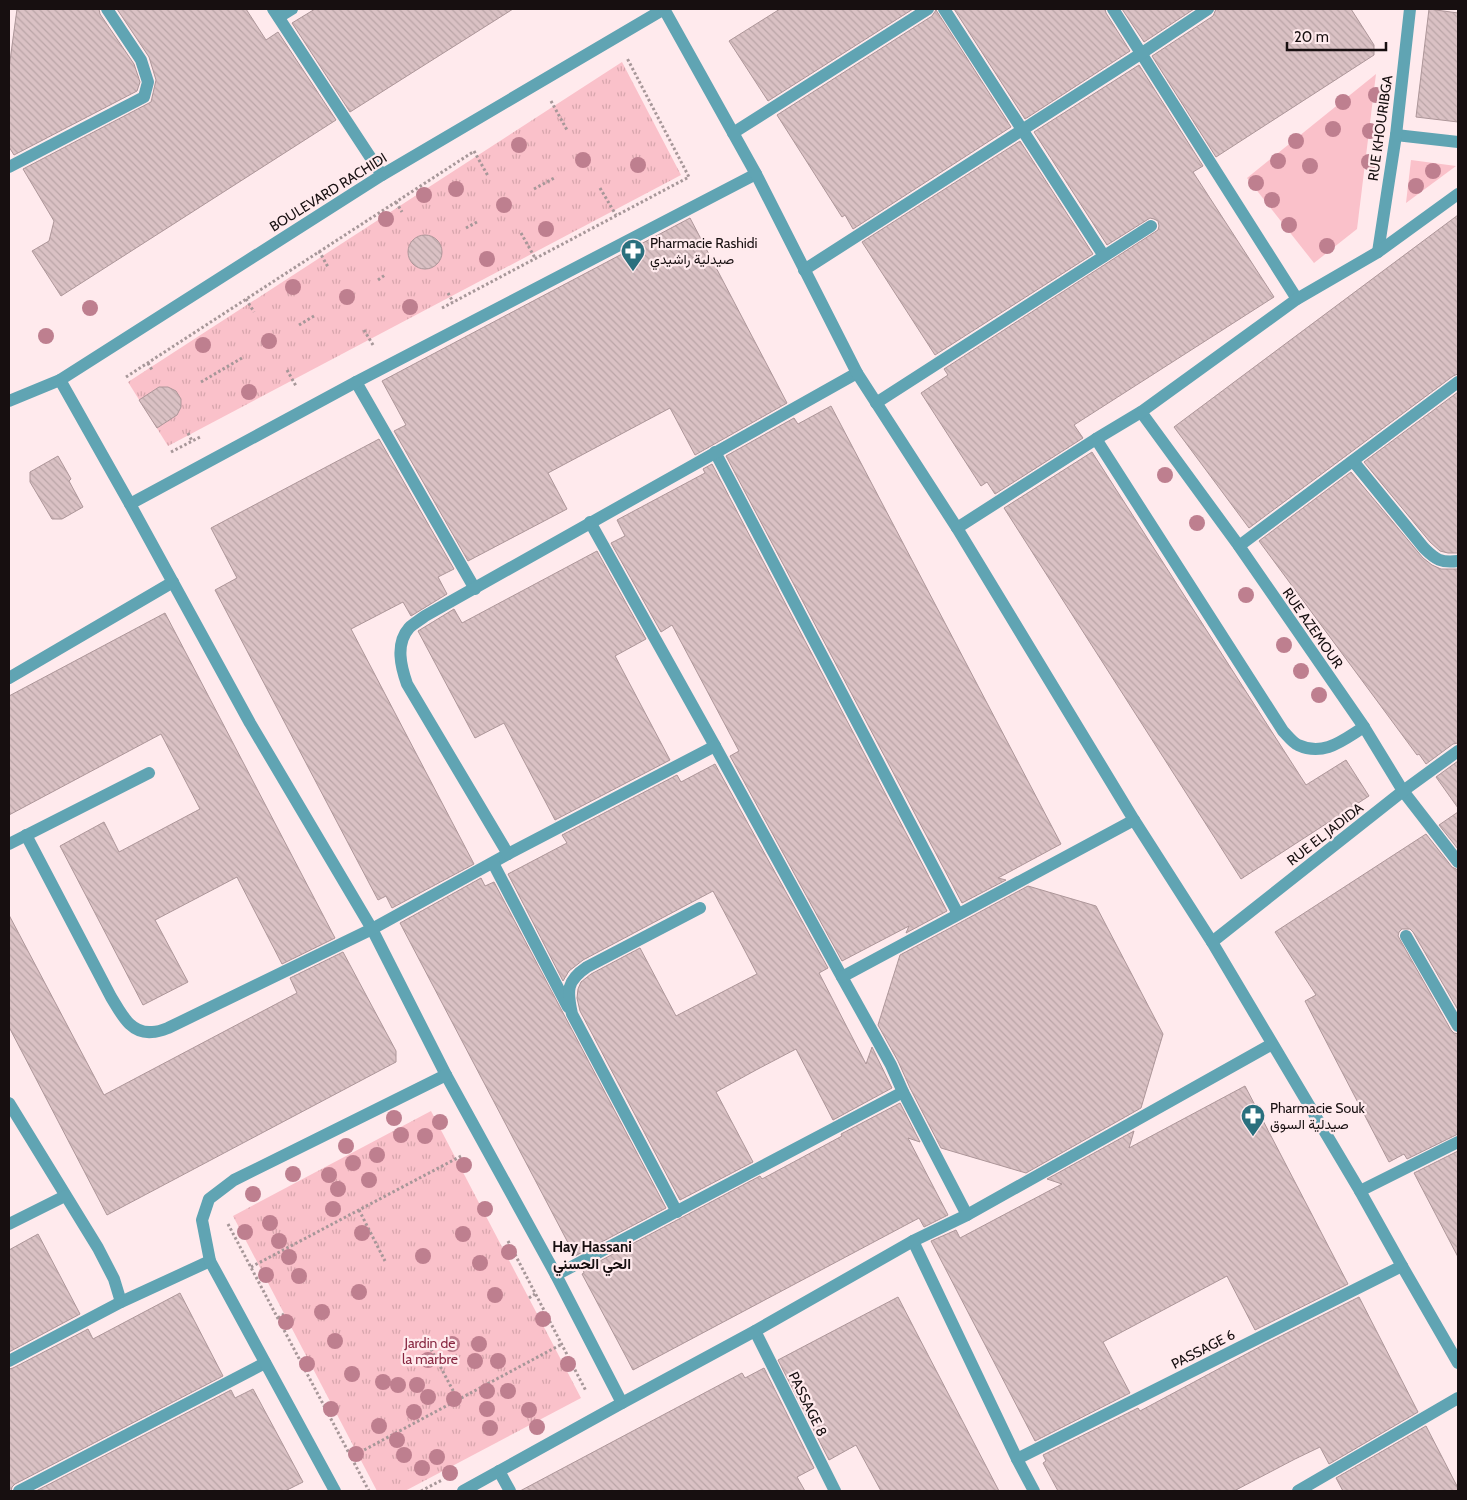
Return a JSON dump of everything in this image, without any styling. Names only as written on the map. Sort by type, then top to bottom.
[{"type":"street","points":[[9,167],[144,97],[148,82],[141,60],[106,9]]},
{"type":"street","points":[[292,9],[276,13],[382,174]]},
{"type":"street","points":[[664,9],[756,174],[857,373],[957,528],[1134,820],[1212,942],[1360,1191],[1458,1363]]},
{"type":"street","name":"BOULEVARD RACHIDI","points":[[9,401],[60,380],[382,174],[664,9]]},
{"type":"street","points":[[733,133],[928,9]]},
{"type":"street","points":[[944,9],[1104,256]]},
{"type":"street","points":[[1114,9],[1297,299]]},
{"type":"street","points":[[804,270],[1208,9]]},
{"type":"street","name":"RUE KHOURIBGA","points":[[1378,252],[1396,136],[1410,9]]},
{"type":"street","points":[[1396,136],[1458,142]]},
{"type":"street","points":[[130,504],[356,382],[756,174]]},
{"type":"street","points":[[957,528],[1141,412],[1297,299],[1378,252],[1458,194]]},
{"type":"street","points":[[876,403],[1151,226]]},
{"type":"street","points":[[508,854],[407,684],[401,668],[400,654],[408,629],[425,616],[857,373]]},
{"type":"street","points":[[60,380],[174,582],[250,723],[372,929],[446,1075],[556,1276],[622,1402]]},
{"type":"street","points":[[356,382],[474,589]]},
{"type":"street","points":[[1239,546],[1458,382]]},
{"type":"street","name":"RUE AZEMOUR","points":[[1141,412],[1239,546],[1364,727],[1403,791],[1458,862]]},
{"type":"street","points":[[1096,439],[1283,731],[1296,744],[1325,749],[1364,727]]},
{"type":"street","points":[[716,452],[958,914]]},
{"type":"street","points":[[1353,461],[1435,559],[1447,562],[1458,561]]},
{"type":"street","points":[[590,522],[890,1065],[902,1092],[967,1214]]},
{"type":"street","points":[[9,678],[174,582]]},
{"type":"street","points":[[26,835],[111,997],[126,1021],[137,1030],[151,1032],[168,1028],[372,929],[508,854],[715,746]]},
{"type":"street","name":"RUE EL JADIDA","points":[[1212,942],[1403,791],[1458,751]]},
{"type":"street","points":[[9,844],[149,773]]},
{"type":"street","points":[[842,977],[1134,820]]},
{"type":"street","points":[[492,864],[677,1212]]},
{"type":"street","points":[[572,1014],[568,998],[570,986],[576,975],[700,908]]},
{"type":"street","points":[[1406,936],[1458,1026]]},
{"type":"street","points":[[463,1491],[1272,1044]]},
{"type":"street","points":[[329,1489],[265,1363],[210,1261],[202,1220],[209,1199],[234,1180],[446,1075]]},
{"type":"street","points":[[556,1276],[902,1092]]},
{"type":"street","points":[[9,1103],[64,1196],[98,1248],[114,1279],[121,1302]]},
{"type":"street","points":[[1360,1191],[1458,1142]]},
{"type":"street","points":[[9,1224],[64,1196]]},
{"type":"street","points":[[913,1241],[1034,1491]]},
{"type":"street","points":[[9,1361],[121,1302],[210,1261]]},
{"type":"street","name":"PASSAGE 6","points":[[1017,1459],[1402,1266]]},
{"type":"street","name":"PASSAGE 8","points":[[755,1331],[835,1491]]},
{"type":"street","points":[[19,1491],[265,1363]]},
{"type":"street","points":[[1298,1491],[1458,1398]]},
{"type":"street","points":[[499,1472],[510,1491]]},
{"type":"path","points":[[437,310],[689,177],[624,53]]},
{"type":"path","points":[[543,106],[559,95]]},
{"type":"path","points":[[550,100],[568,130]]},
{"type":"path","points":[[126,377],[482,146]]},
{"type":"path","points":[[474,151],[488,176]]},
{"type":"path","points":[[534,189],[556,177]]},
{"type":"path","points":[[600,188],[616,216]]},
{"type":"path","points":[[396,202],[402,212]]},
{"type":"path","points":[[466,228],[477,222]]},
{"type":"path","points":[[521,233],[535,258]]},
{"type":"path","points":[[319,251],[328,267]]},
{"type":"path","points":[[378,280],[385,275]]},
{"type":"path","points":[[448,293],[453,302]]},
{"type":"path","points":[[246,299],[254,312]]},
{"type":"path","points":[[299,325],[314,316]]},
{"type":"path","points":[[364,330],[373,345],[381,341]]},
{"type":"path","points":[[201,382],[242,358]]},
{"type":"path","points":[[148,363],[152,370]]},
{"type":"path","points":[[287,370],[296,386],[304,381]]},
{"type":"path","points":[[188,433],[192,441]]},
{"type":"path","points":[[171,452],[201,436]]},
{"type":"path","points":[[458,1147],[467,1164]]},
{"type":"path","points":[[251,1267],[462,1155]]},
{"type":"path","points":[[482,1209],[489,1206],[494,1214]]},
{"type":"path","points":[[359,1210],[385,1261]]},
{"type":"path","points":[[226,1220],[369,1491]]},
{"type":"path","points":[[508,1241],[587,1393]]},
{"type":"path","points":[[528,1298],[536,1294]]},
{"type":"path","points":[[278,1318],[284,1314]]},
{"type":"path","points":[[351,1457],[562,1344]]},
{"type":"path","points":[[431,1349],[458,1400]]},
{"type":"path","points":[[324,1406],[331,1402]]},
{"type":"path","points":[[421,1491],[446,1478]]},
{"type":"green space","points":[[622,62],[681,175],[168,446],[128,382]]},
{"type":"green space","points":[[1376,74],[1357,229],[1314,263],[1247,178]]},
{"type":"green space","points":[[1411,160],[1456,166],[1406,203]]},
{"type":"green space","name":"Jardin de la marbre","points":[[431,1111],[581,1398],[405,1491],[377,1491],[233,1216]]},
{"type":"building","points":[[17,9],[99,9],[100,14],[134,64],[140,82],[137,91],[14,155],[9,147],[9,68]]},
{"type":"building","points":[[117,9],[246,9],[266,40],[278,32],[336,120],[61,296],[32,251],[49,241],[54,221],[23,169],[151,102],[156,80],[149,57]]},
{"type":"building","points":[[315,9],[513,9],[350,112],[292,23]]},
{"type":"building","points":[[780,9],[913,9],[768,101],[729,41]]},
{"type":"building","points":[[954,9],[1105,9],[1130,51],[1025,119]]},
{"type":"building","points":[[1122,9],[1194,9],[1144,42]]},
{"type":"building","points":[[1216,9],[1351,9],[1374,45],[1374,55],[1216,157],[1152,56],[1213,16]]},
{"type":"building","points":[[1429,9],[1458,13],[1458,122],[1416,117]]},
{"type":"building","points":[[936,10],[1011,127],[853,229],[845,215],[842,217],[777,115],[932,16]]},
{"type":"building","points":[[1139,65],[1203,166],[1193,172],[1274,297],[1074,425],[1083,438],[995,494],[987,482],[981,486],[921,393],[948,375],[944,369],[1158,230],[1158,221],[1150,218],[1107,245],[1034,132]]},
{"type":"building","points":[[1020,141],[1093,254],[935,355],[862,242]]},
{"type":"building","points":[[1458,215],[1458,374],[1249,528],[1174,427]]},
{"type":"building","points":[[690,218],[787,403],[695,455],[670,408],[548,473],[567,509],[468,561],[394,431],[406,425],[382,381]]},
{"type":"building","points":[[425,235],[437,240],[442,252],[437,264],[425,269],[413,264],[408,252],[413,240]]},
{"type":"building","points":[[159,387],[168,387],[176,391],[181,399],[181,407],[177,415],[157,428],[139,400]]},
{"type":"building","points":[[1458,392],[1458,553],[1448,553],[1440,551],[1430,542],[1364,462]]},
{"type":"building","points":[[831,406],[1061,844],[998,878],[1006,880],[962,903],[726,456],[794,418],[798,424]]},
{"type":"building","points":[[379,439],[454,569],[438,577],[447,594],[411,616],[403,602],[351,629],[474,864],[392,908],[386,896],[378,900],[215,590],[237,578],[211,528]]},
{"type":"building","points":[[1092,452],[1306,785],[1346,760],[1369,796],[1241,879],[1004,508]]},
{"type":"building","points":[[58,456],[71,479],[69,481],[83,507],[62,519],[52,519],[30,482],[30,472]]},
{"type":"building","points":[[712,464],[947,911],[906,933],[909,926],[842,961],[730,756],[739,751],[672,625],[661,632],[611,543],[625,536],[617,520],[705,473],[703,469]]},
{"type":"building","points":[[1351,472],[1423,558],[1441,569],[1458,569],[1458,743],[1453,744],[1426,764],[1419,754],[1417,755],[1259,541]]},
{"type":"building","points":[[597,551],[646,639],[615,656],[670,760],[555,820],[504,723],[475,738],[418,631],[454,609],[462,623]]},
{"type":"building","points":[[165,613],[335,938],[282,964],[237,877],[155,920],[188,982],[143,1005],[60,846],[104,822],[119,852],[200,809],[161,734],[9,815],[9,696]]},
{"type":"building","points":[[1458,761],[1458,808],[1436,777]]},
{"type":"building","points":[[715,764],[828,968],[819,973],[866,1064],[872,1047],[892,1088],[833,1120],[796,1049],[756,1070],[716,1092],[753,1162],[680,1200],[580,1011],[577,998],[578,989],[581,982],[591,974],[640,948],[676,1016],[757,974],[745,951],[713,891],[583,960],[569,971],[563,981],[508,874],[567,843],[562,835],[677,775],[681,782]]},
{"type":"building","points":[[1458,812],[1458,849],[1439,825]]},
{"type":"building","points":[[1426,834],[1452,867],[1458,870],[1458,1010],[1413,932],[1410,929],[1402,929],[1398,936],[1451,1030],[1458,1034],[1458,1134],[1407,1159],[1404,1154],[1389,1162],[1305,1001],[1316,995],[1275,932]]},
{"type":"building","points":[[481,878],[485,886],[494,882],[666,1208],[575,1256],[400,923]]},
{"type":"building","points":[[1028,886],[1096,906],[1163,1034],[1141,1108],[1026,1173],[941,1148],[878,1025],[900,955]]},
{"type":"building","points":[[9,915],[104,1095],[297,993],[290,978],[343,952],[396,1051],[396,1062],[107,1215],[9,1027]]},
{"type":"building","points":[[1245,1086],[1348,1284],[1255,1330],[1227,1276],[1103,1342],[1130,1393],[1035,1441],[931,1241],[956,1230],[960,1238],[1062,1184],[1047,1179],[1134,1131],[1129,1148]]},
{"type":"building","points":[[900,1103],[920,1142],[908,1138],[948,1215],[924,1227],[919,1218],[633,1370],[582,1274],[584,1273],[583,1270],[760,1176],[762,1179]]},
{"type":"building","points":[[1458,1151],[1458,1257],[1414,1173]]},
{"type":"building","points":[[38,1234],[80,1314],[9,1352],[9,1250]]},
{"type":"building","points":[[180,1293],[223,1376],[15,1484],[11,1491],[9,1491],[9,1369],[88,1329],[93,1339]]},
{"type":"building","points":[[898,1297],[999,1491],[881,1491],[856,1445],[829,1460],[778,1360]]},
{"type":"building","points":[[1359,1297],[1418,1412],[1329,1464],[1320,1447],[1234,1491],[1058,1491],[1043,1463],[1046,1461],[1043,1455],[1138,1408],[1140,1411],[1263,1345]]},
{"type":"building","points":[[764,1368],[814,1468],[797,1477],[805,1491],[520,1491],[742,1373],[745,1378]]},
{"type":"building","points":[[253,1389],[303,1482],[285,1491],[36,1491],[231,1390],[235,1398]]},
{"type":"building","points":[[1426,1426],[1458,1491],[1343,1491],[1336,1478]]},
{"type":"place","name":"Pharmacie Rashidi صيدلية راشيدي","points":[[633,272]]},
{"type":"place","name":"Pharmacie Souk صيدلية السوق","points":[[1253,1137]]},
{"type":"district","name":"Hay Hassani الحي الحسني","points":[[592,1256]]}]
